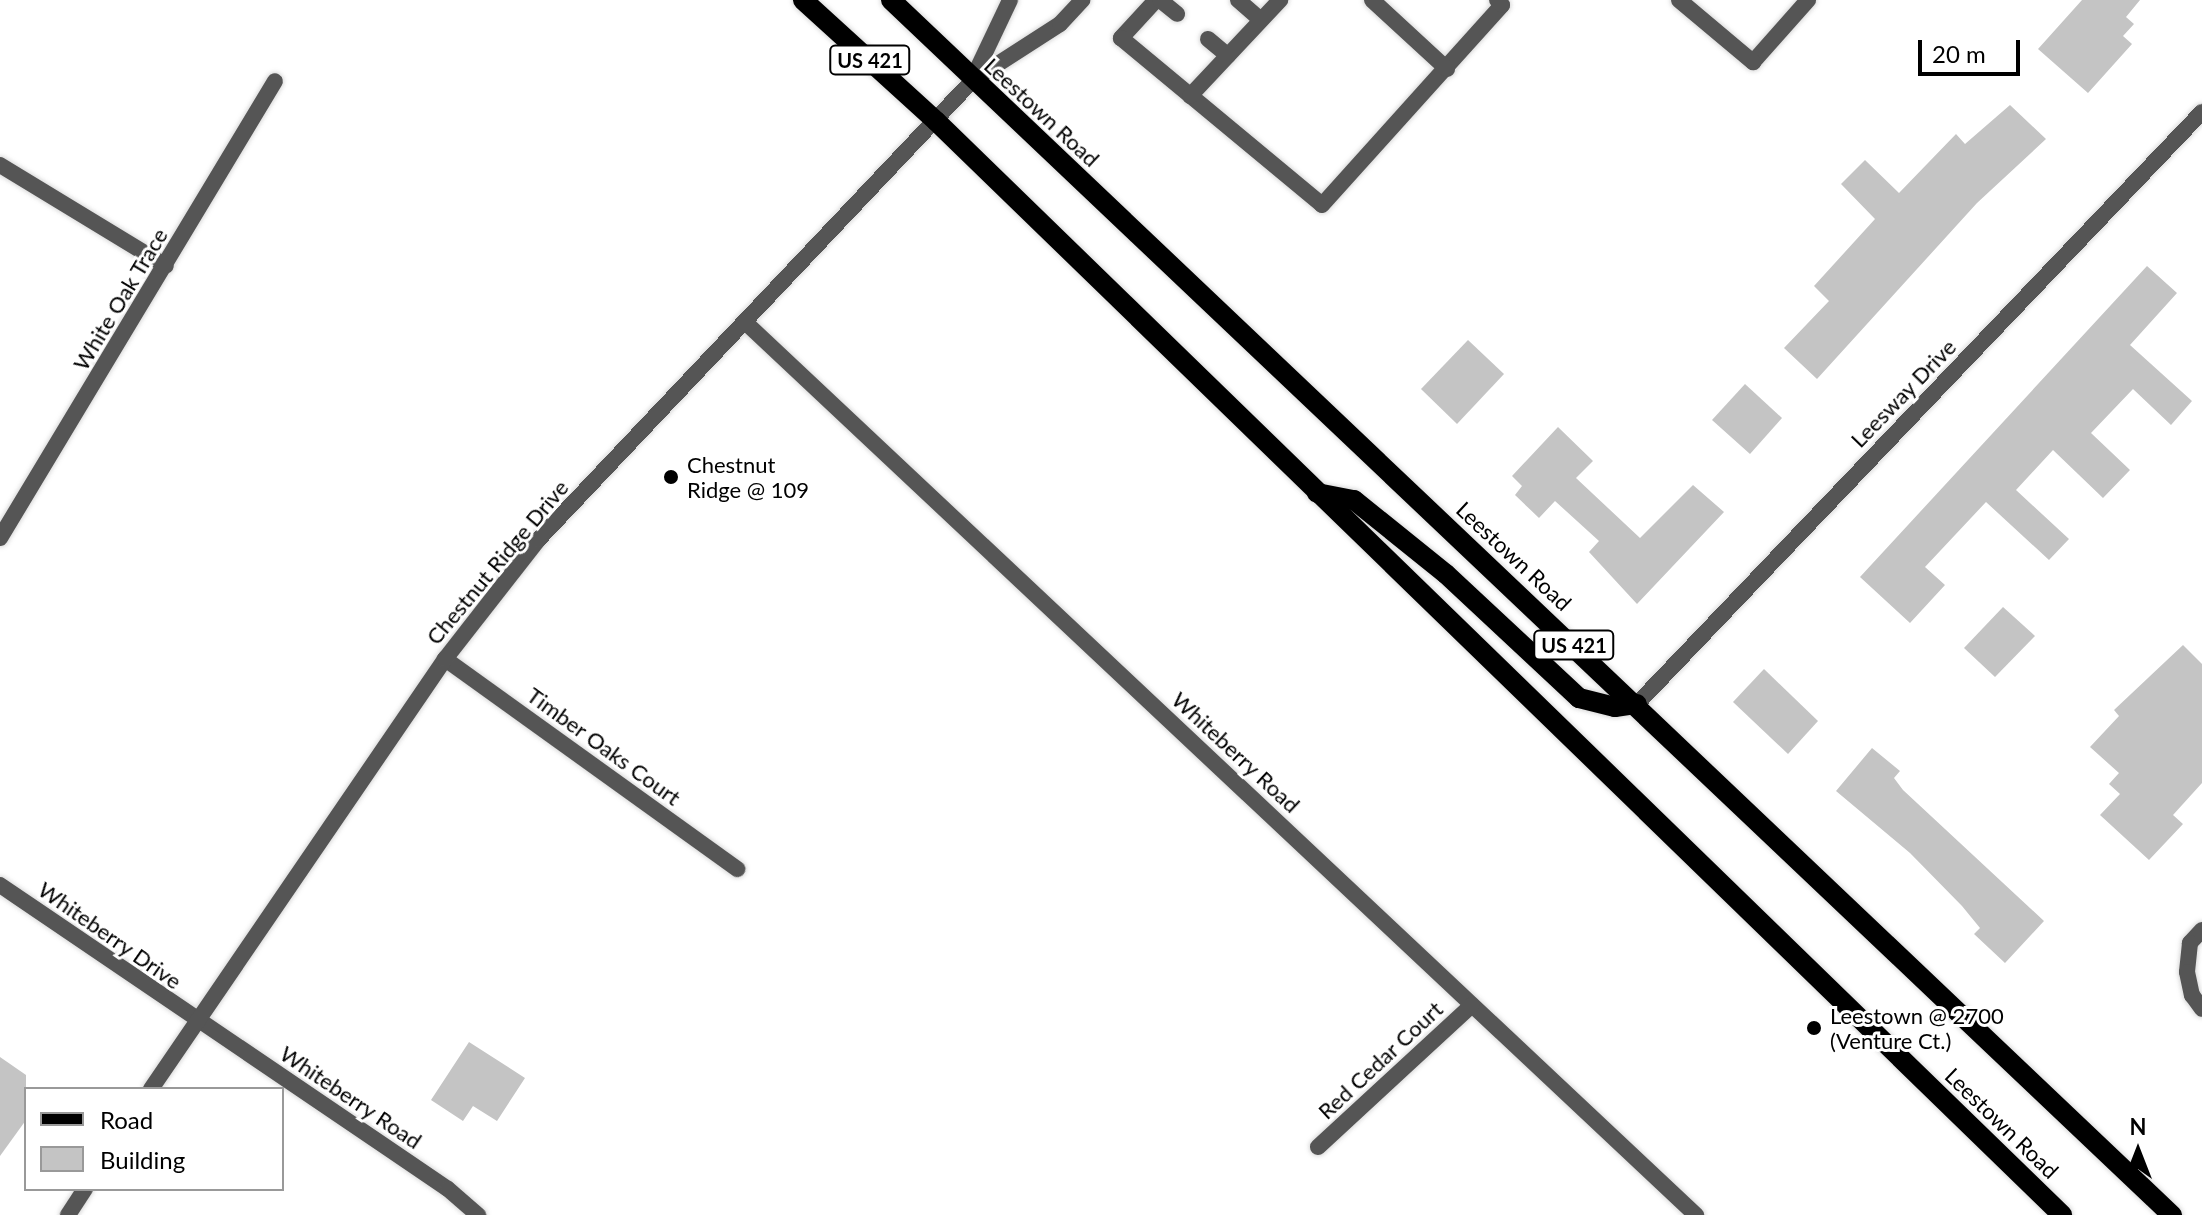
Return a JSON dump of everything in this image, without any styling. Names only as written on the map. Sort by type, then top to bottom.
[{"type":"main road","name":"Leestown Road","points":[[803,0],[936,121],[2062,1215]]},
{"type":"main road","name":"Leestown Road","points":[[891,0],[1637,704],[2172,1215]]},
{"type":"main road","points":[[1317,493],[1354,500],[1446,574],[1579,698],[1615,707],[1637,704]]},
{"type":"street","points":[[973,80],[1010,0]]},
{"type":"street","points":[[973,80],[1060,24],[1082,0]]},
{"type":"street","points":[[1177,14],[1158,0],[1121,38],[1322,205],[1502,5],[1497,0]]},
{"type":"street","points":[[1238,0],[1261,20]]},
{"type":"street","points":[[1190,96],[1280,0]]},
{"type":"street","points":[[1372,0],[1447,69]]},
{"type":"street","points":[[1679,0],[1753,62],[1808,0]]},
{"type":"street","points":[[1208,39],[1228,56]]},
{"type":"street","name":"Chestnut Ridge Drive","points":[[152,1087],[445,659],[538,540],[973,80]]},
{"type":"street","name":"White Oak Trace","points":[[0,538],[275,81]]},
{"type":"street","name":"Leesway Drive","points":[[1637,704],[2202,112]]},
{"type":"street","points":[[0,165],[166,266]]},
{"type":"street","name":"Whiteberry Road","points":[[745,322],[1696,1215]]},
{"type":"street","name":"Timber Oaks Court","points":[[445,659],[737,869]]},
{"type":"street","name":"Whiteberry Drive","points":[[0,885],[196,1020]]},
{"type":"street","points":[[2202,930],[2190,943],[2187,972],[2192,995],[2202,1009]]},
{"type":"street","name":"Red Cedar Court","points":[[1318,1147],[1472,1005]]},
{"type":"street","name":"Whiteberry Road","points":[[196,1020],[448,1189],[478,1215]]},
{"type":"street","points":[[68,1215],[84,1191]]},
{"type":"building","points":[[2082,0],[2140,0],[2126,17],[2134,24],[2123,36],[2132,44],[2088,93],[2038,49]]},
{"type":"building","points":[[2010,105],[2046,139],[1977,203],[1817,379],[1784,348],[1829,301],[1814,286],[1875,219],[1841,184],[1865,160],[1899,193],[1956,134],[1965,144]]},
{"type":"building","points":[[2147,266],[2177,293],[2130,345],[2192,401],[2171,425],[2133,389],[2091,433],[2130,470],[2103,498],[2053,450],[2016,490],[2069,539],[2049,560],[1986,502],[1925,567],[1945,585],[1910,623],[1860,577]]},
{"type":"building","points":[[1468,340],[1504,374],[1457,424],[1421,389]]},
{"type":"building","points":[[1745,384],[1782,418],[1750,454],[1712,420]]},
{"type":"building","points":[[1558,427],[1593,461],[1576,478],[1640,538],[1693,485],[1724,512],[1637,604],[1589,552],[1599,541],[1555,501],[1539,518],[1515,495],[1522,486],[1512,476]]},
{"type":"building","points":[[2003,607],[2035,636],[1995,677],[1964,648]]},
{"type":"building","points":[[2183,645],[2202,664],[2202,783],[2173,815],[2183,824],[2149,860],[2100,815],[2120,794],[2109,784],[2119,773],[2090,747],[2119,716],[2114,710]]},
{"type":"building","points":[[1764,669],[1818,721],[1788,754],[1733,702]]},
{"type":"building","points":[[1872,748],[1900,771],[1894,778],[1903,790],[2044,921],[2005,963],[1974,934],[1980,928],[1962,906],[1910,853],[1836,791]]},
{"type":"building","points":[[469,1042],[525,1078],[497,1121],[473,1106],[463,1121],[431,1100]]},
{"type":"building","points":[[0,1057],[26,1075],[26,1087],[24,1123],[0,1156]]},
{"type":"place","name":"Chestnut Ridge @ 109","points":[[671,477]]},
{"type":"place","name":"Leestown @ 2700 (Venture Ct.)","points":[[1814,1028]]}]
